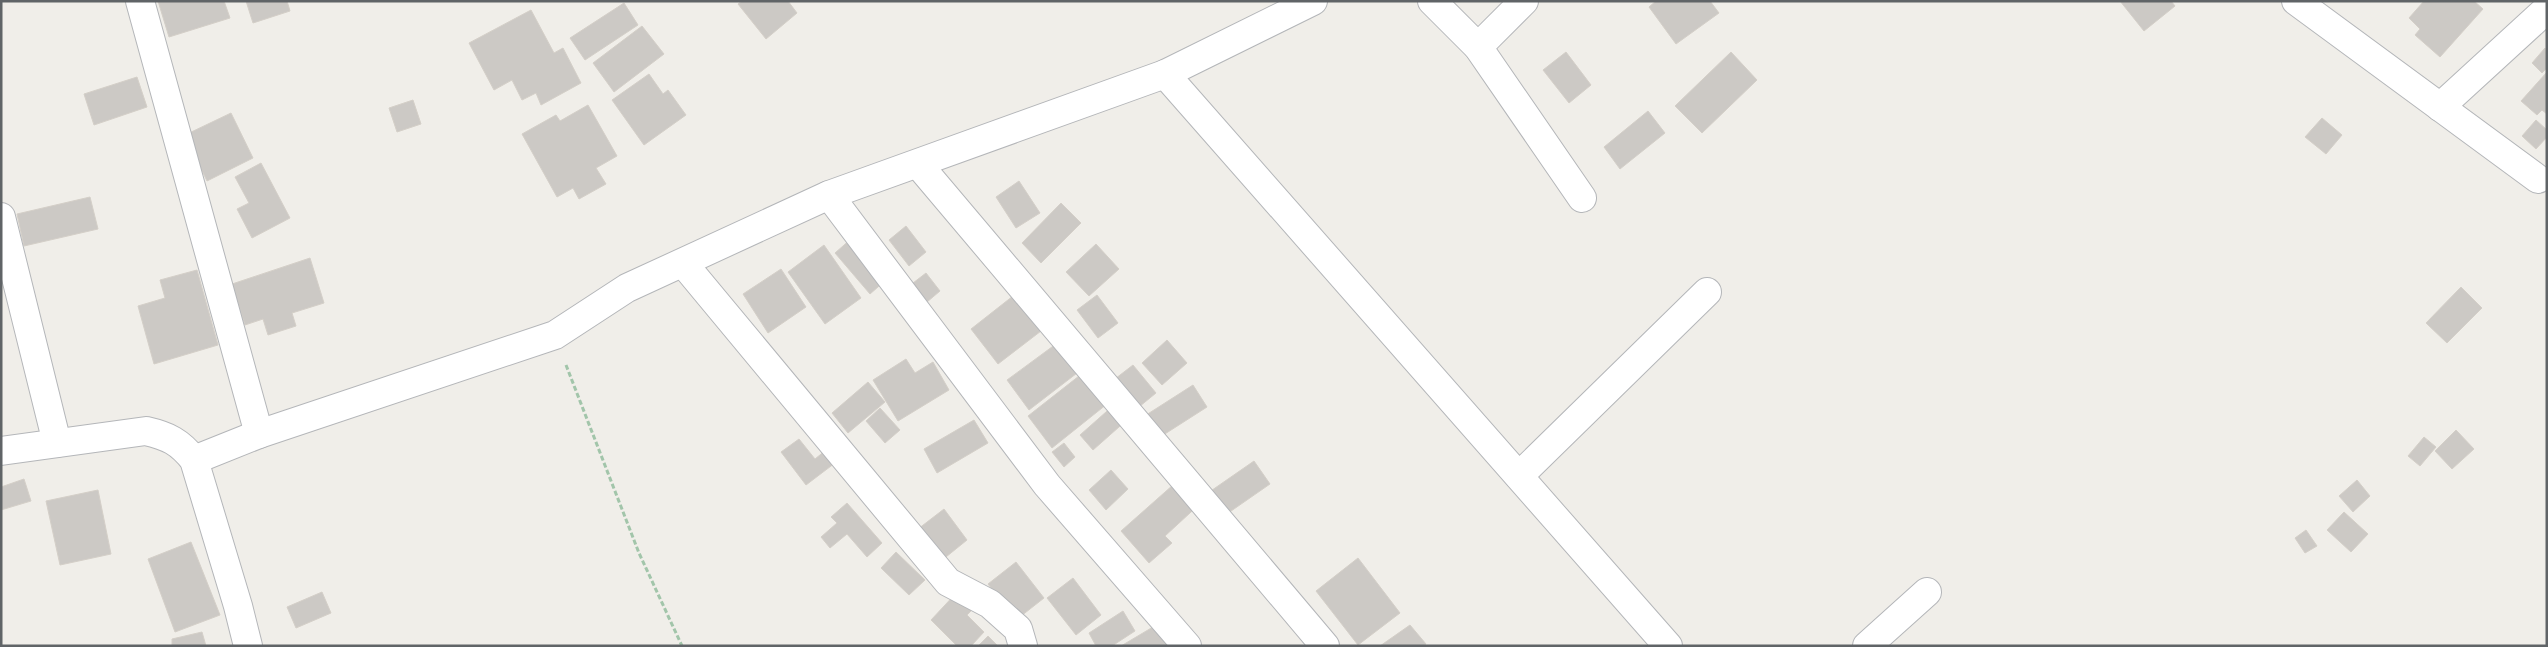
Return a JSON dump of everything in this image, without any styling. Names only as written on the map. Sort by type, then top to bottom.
[{"type":"street","points":[[140,1],[259,434]]},
{"type":"street","points":[[194,460],[259,434],[555,335],[627,288],[829,195],[1165,74],[1313,1]]},
{"type":"street","points":[[1432,1],[1478,47],[1582,198]]},
{"type":"street","points":[[1478,47],[1524,1]]},
{"type":"street","points":[[2296,1],[2538,179]]},
{"type":"street","points":[[2440,107],[2547,9]]},
{"type":"street","points":[[1165,74],[1668,646]]},
{"type":"street","points":[[918,164],[1325,646]]},
{"type":"street","points":[[829,195],[1047,485],[1187,646]]},
{"type":"street","points":[[1,217],[58,444]]},
{"type":"street","points":[[683,263],[948,582],[990,604],[1018,629],[1023,646]]},
{"type":"street","points":[[1519,476],[1706,292]]},
{"type":"street","points":[[1,451],[146,431],[168,436],[183,446],[194,460],[238,606],[248,646]]},
{"type":"street","points":[[1867,646],[1927,592]]},
{"type":"path","points":[[555,335],[640,554],[682,646]]},
{"type":"building","points":[[158,1],[224,1],[230,18],[169,37]]},
{"type":"building","points":[[246,1],[287,1],[290,11],[253,23]]},
{"type":"building","points":[[742,1],[788,1],[797,13],[766,39],[738,4]]},
{"type":"building","points":[[1656,1],[1710,1],[1719,13],[1676,44],[1649,7]]},
{"type":"building","points":[[2120,1],[2171,1],[2175,6],[2144,31]]},
{"type":"building","points":[[2424,1],[2474,1],[2483,9],[2440,57],[2415,35],[2420,29],[2409,18]]},
{"type":"building","points":[[624,3],[638,25],[585,60],[570,38]]},
{"type":"building","points":[[531,10],[554,53],[563,48],[581,83],[541,105],[536,93],[522,100],[512,80],[494,90],[469,43]]},
{"type":"building","points":[[642,26],[664,54],[614,92],[593,63]]},
{"type":"building","points":[[2545,48],[2547,68],[2542,73],[2532,63]]},
{"type":"building","points":[[1566,52],[1591,85],[1569,103],[1543,70]]},
{"type":"building","points":[[1731,52],[1757,80],[1702,133],[1675,106]]},
{"type":"building","points":[[2547,72],[2547,114],[2542,110],[2537,115],[2521,101]]},
{"type":"building","points":[[649,74],[663,94],[668,90],[686,115],[644,145],[612,100]]},
{"type":"building","points":[[137,77],[147,107],[94,125],[84,94]]},
{"type":"building","points":[[413,100],[421,124],[397,132],[389,108]]},
{"type":"building","points":[[588,105],[617,156],[596,168],[606,184],[579,199],[573,188],[557,197],[522,134],[556,115],[560,121]]},
{"type":"building","points":[[1648,111],[1665,133],[1620,169],[1604,147]]},
{"type":"building","points":[[231,113],[253,158],[207,181],[185,135]]},
{"type":"building","points":[[2322,118],[2342,135],[2326,154],[2305,137]]},
{"type":"building","points":[[2536,120],[2547,130],[2547,137],[2536,149],[2522,136]]},
{"type":"building","points":[[261,163],[290,218],[252,238],[237,209],[249,203],[235,177]]},
{"type":"building","points":[[1019,181],[1040,213],[1016,228],[996,197]]},
{"type":"building","points":[[90,197],[98,229],[24,246],[17,214]]},
{"type":"building","points":[[1061,203],[1081,223],[1041,263],[1022,243]]},
{"type":"building","points":[[906,226],[926,252],[909,266],[889,240]]},
{"type":"building","points":[[860,231],[895,272],[870,294],[835,253]]},
{"type":"building","points":[[1096,244],[1119,269],[1089,296],[1066,272]]},
{"type":"building","points":[[824,245],[861,298],[825,324],[788,272]]},
{"type":"building","points":[[310,258],[324,303],[292,313],[296,326],[268,335],[263,319],[245,325],[232,284]]},
{"type":"building","points":[[781,269],[806,307],[768,333],[743,294]]},
{"type":"building","points":[[197,270],[218,345],[154,364],[138,306],[165,298],[160,280]]},
{"type":"building","points":[[926,273],[940,291],[927,302],[913,283]]},
{"type":"building","points":[[2461,287],[2482,308],[2447,343],[2426,323]]},
{"type":"building","points":[[1097,295],[1118,323],[1098,338],[1077,310]]},
{"type":"building","points":[[1013,296],[1041,331],[998,364],[971,329]]},
{"type":"building","points":[[1167,340],[1187,363],[1162,385],[1142,363]]},
{"type":"building","points":[[1060,341],[1081,370],[1029,410],[1007,380]]},
{"type":"building","points":[[906,359],[915,373],[933,362],[949,390],[898,421],[873,380]]},
{"type":"building","points":[[1093,365],[1117,396],[1052,448],[1028,416]]},
{"type":"building","points":[[1133,365],[1156,393],[1134,411],[1111,382]]},
{"type":"building","points":[[868,382],[885,402],[848,433],[832,413]]},
{"type":"building","points":[[1193,385],[1207,407],[1157,439],[1143,417]]},
{"type":"building","points":[[1115,404],[1128,419],[1093,450],[1080,435]]},
{"type":"building","points":[[880,408],[900,430],[885,443],[866,421]]},
{"type":"building","points":[[974,420],[988,443],[937,473],[924,449]]},
{"type":"building","points":[[2456,430],[2474,449],[2452,469],[2435,451]]},
{"type":"building","points":[[2424,437],[2436,447],[2420,466],[2408,456]]},
{"type":"building","points":[[799,439],[815,459],[826,450],[835,463],[806,485],[781,452]]},
{"type":"building","points":[[1064,443],[1075,457],[1064,467],[1052,452]]},
{"type":"building","points":[[1254,461],[1270,484],[1221,518],[1205,495]]},
{"type":"building","points":[[1111,470],[1128,489],[1106,510],[1089,490]]},
{"type":"building","points":[[1182,477],[1203,501],[1165,536],[1172,543],[1149,563],[1121,531]]},
{"type":"building","points":[[24,479],[31,501],[1,510],[1,487]]},
{"type":"building","points":[[2357,480],[2370,496],[2353,512],[2339,496]]},
{"type":"building","points":[[98,490],[111,554],[60,565],[46,501]]},
{"type":"building","points":[[847,503],[882,543],[867,557],[847,534],[830,548],[821,537],[837,523],[831,517]]},
{"type":"building","points":[[944,509],[967,540],[941,561],[918,529]]},
{"type":"building","points":[[2344,512],[2368,534],[2351,552],[2327,530]]},
{"type":"building","points":[[2306,530],[2317,546],[2305,553],[2295,538]]},
{"type":"building","points":[[191,542],[220,615],[175,632],[148,559]]},
{"type":"building","points":[[896,552],[925,580],[909,595],[881,568]]},
{"type":"building","points":[[1358,558],[1400,613],[1358,645],[1316,591]]},
{"type":"building","points":[[1016,562],[1044,598],[1016,620],[988,584]]},
{"type":"building","points":[[1073,578],[1101,615],[1076,635],[1047,598]]},
{"type":"building","points":[[959,590],[976,606],[967,615],[984,632],[971,646],[957,646],[931,620]]},
{"type":"building","points":[[322,592],[331,613],[296,628],[287,607]]},
{"type":"building","points":[[1123,611],[1135,631],[1112,646],[1096,646],[1089,633]]},
{"type":"building","points":[[1158,624],[1170,646],[1121,646]]},
{"type":"building","points":[[1410,625],[1426,644],[1423,646],[1380,646]]},
{"type":"building","points":[[202,632],[206,646],[172,646],[172,639]]},
{"type":"building","points":[[988,636],[998,646],[978,646]]}]
